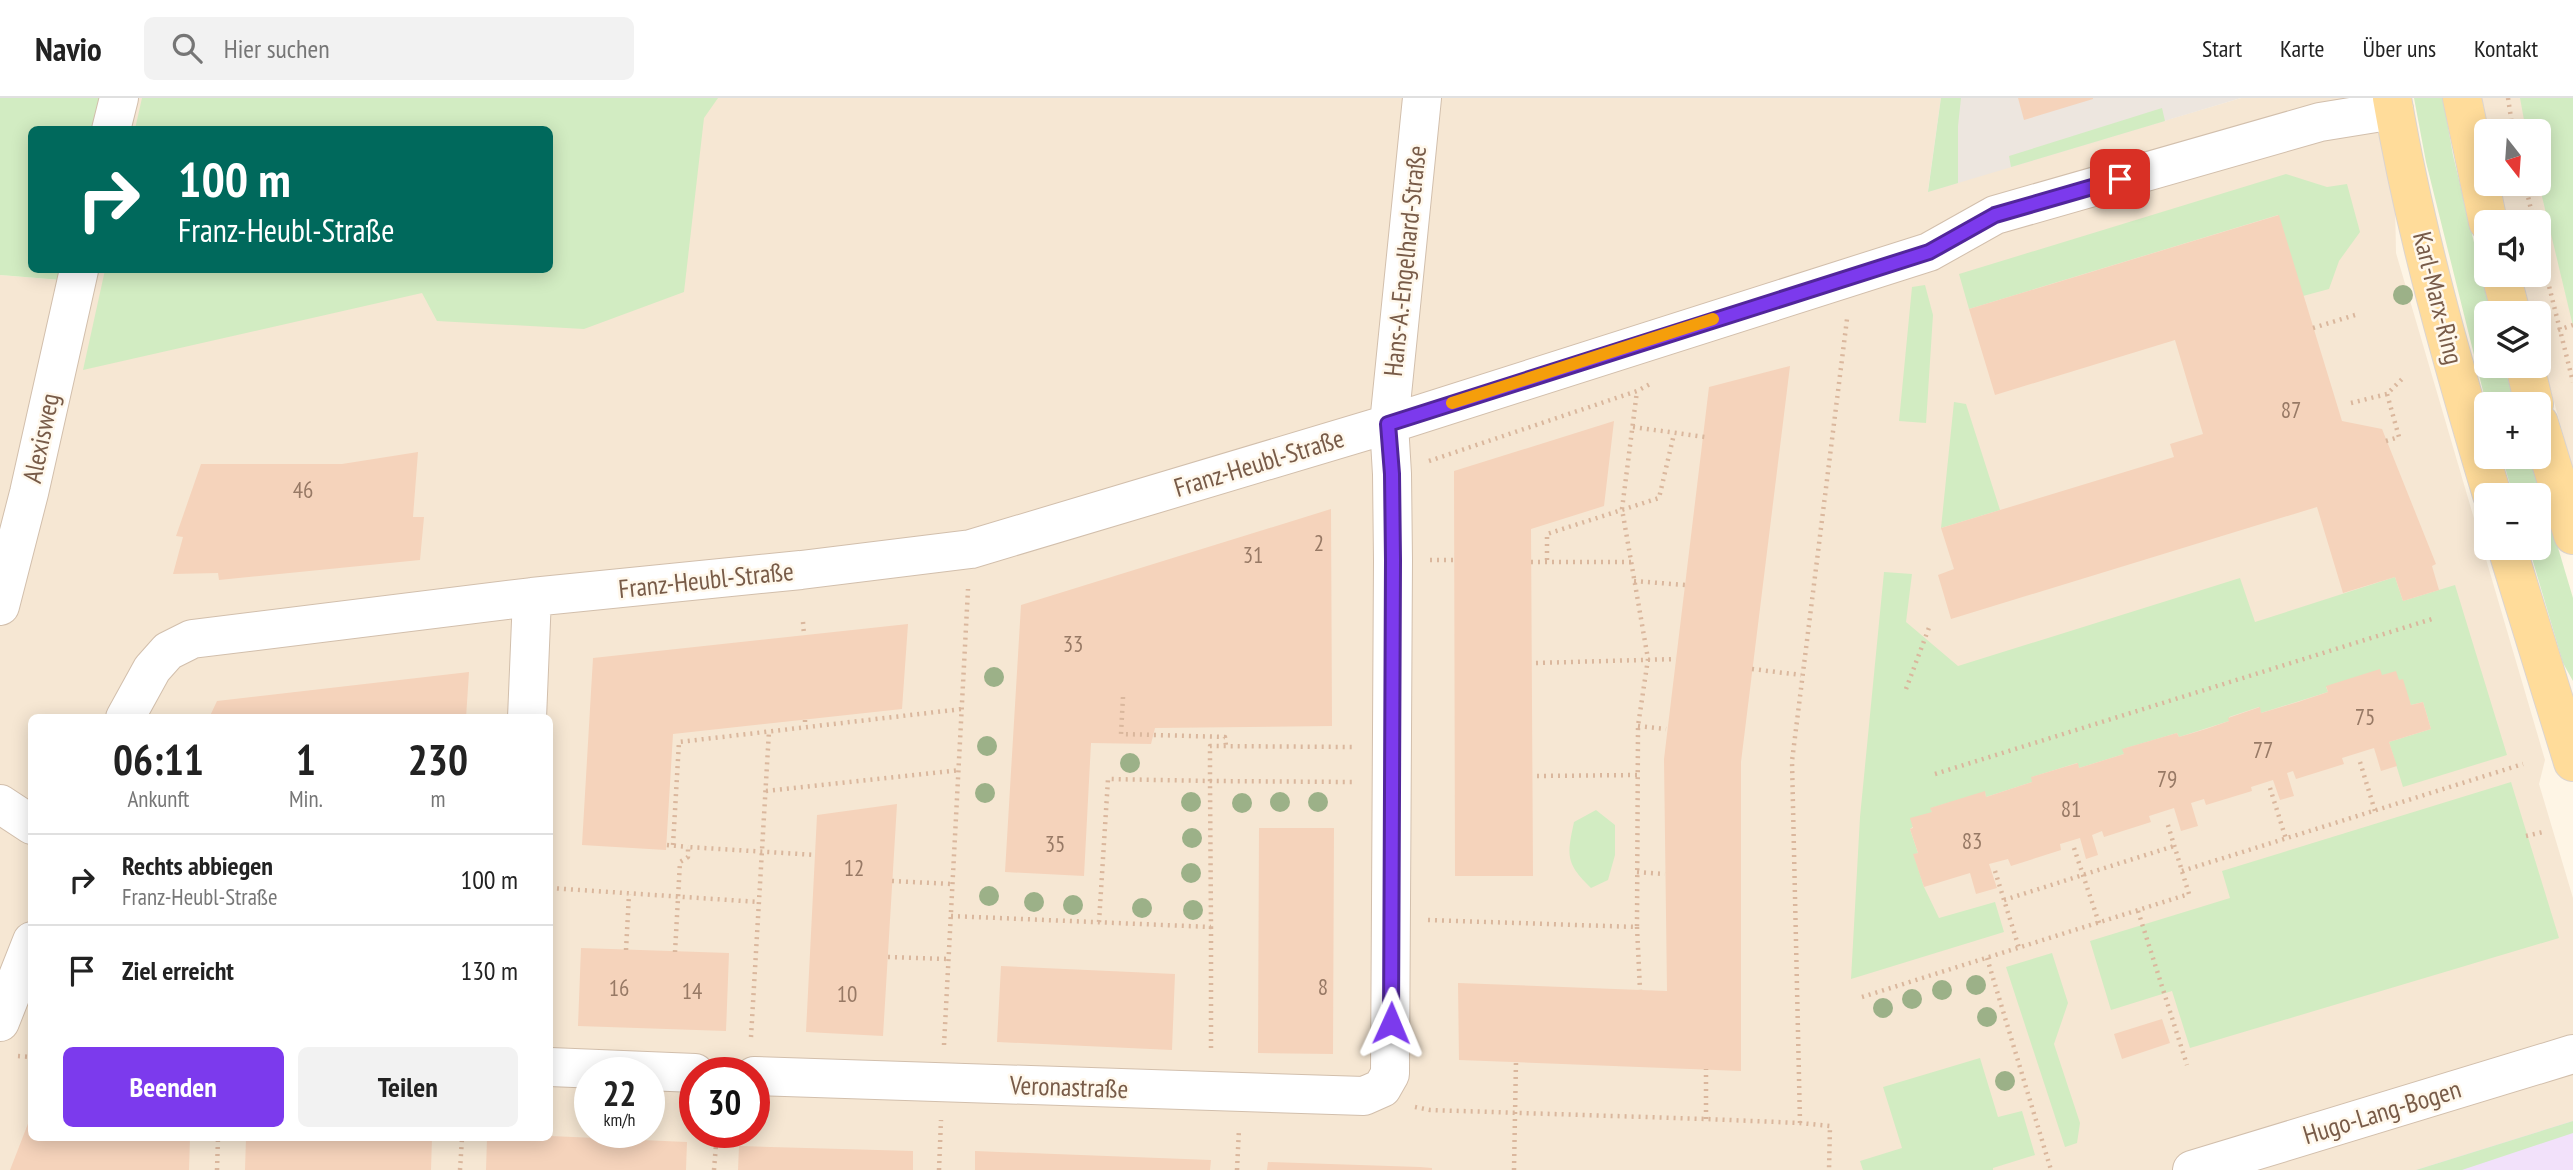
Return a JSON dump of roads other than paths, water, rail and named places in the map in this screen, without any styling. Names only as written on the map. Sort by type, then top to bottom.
[{"type":"main road","points":[[2462,98],[2485,210]]},
{"type":"main road","name":"Karl-Marx-Ring","points":[[2393,104],[2430,271],[2460,390],[2487,483]]},
{"type":"main road","points":[[2551,463],[2573,535]]},
{"type":"main road","points":[[2511,560],[2573,762]]},
{"type":"street","points":[[112,126],[119,98]]},
{"type":"street","name":"Hans-A.-Engelhard-Straße","points":[[1382,1088],[1390,1074],[1392,919],[1393,560],[1392,474],[1388,424],[1422,98]]},
{"type":"street","name":"Franz-Heubl-Straße","points":[[127,714],[152,668],[168,652],[192,639],[532,597],[801,570],[971,549],[1388,424],[1840,278],[1929,252],[1995,215],[2320,122],[2393,104]]},
{"type":"street","name":"Alexisweg","points":[[0,606],[29,493],[78,273]]},
{"type":"street","points":[[527,714],[532,597]]},
{"type":"street","points":[[0,804],[28,822]]},
{"type":"street","points":[[4,1002],[28,950]]},
{"type":"street","name":"Hugo-Lang-Bogen","points":[[2192,1170],[2573,1054]]},
{"type":"street","name":"Veronastraße","points":[[770,1063],[942,1083],[1364,1097],[1382,1088]]},
{"type":"street","points":[[553,1068],[679,1072]]}]
